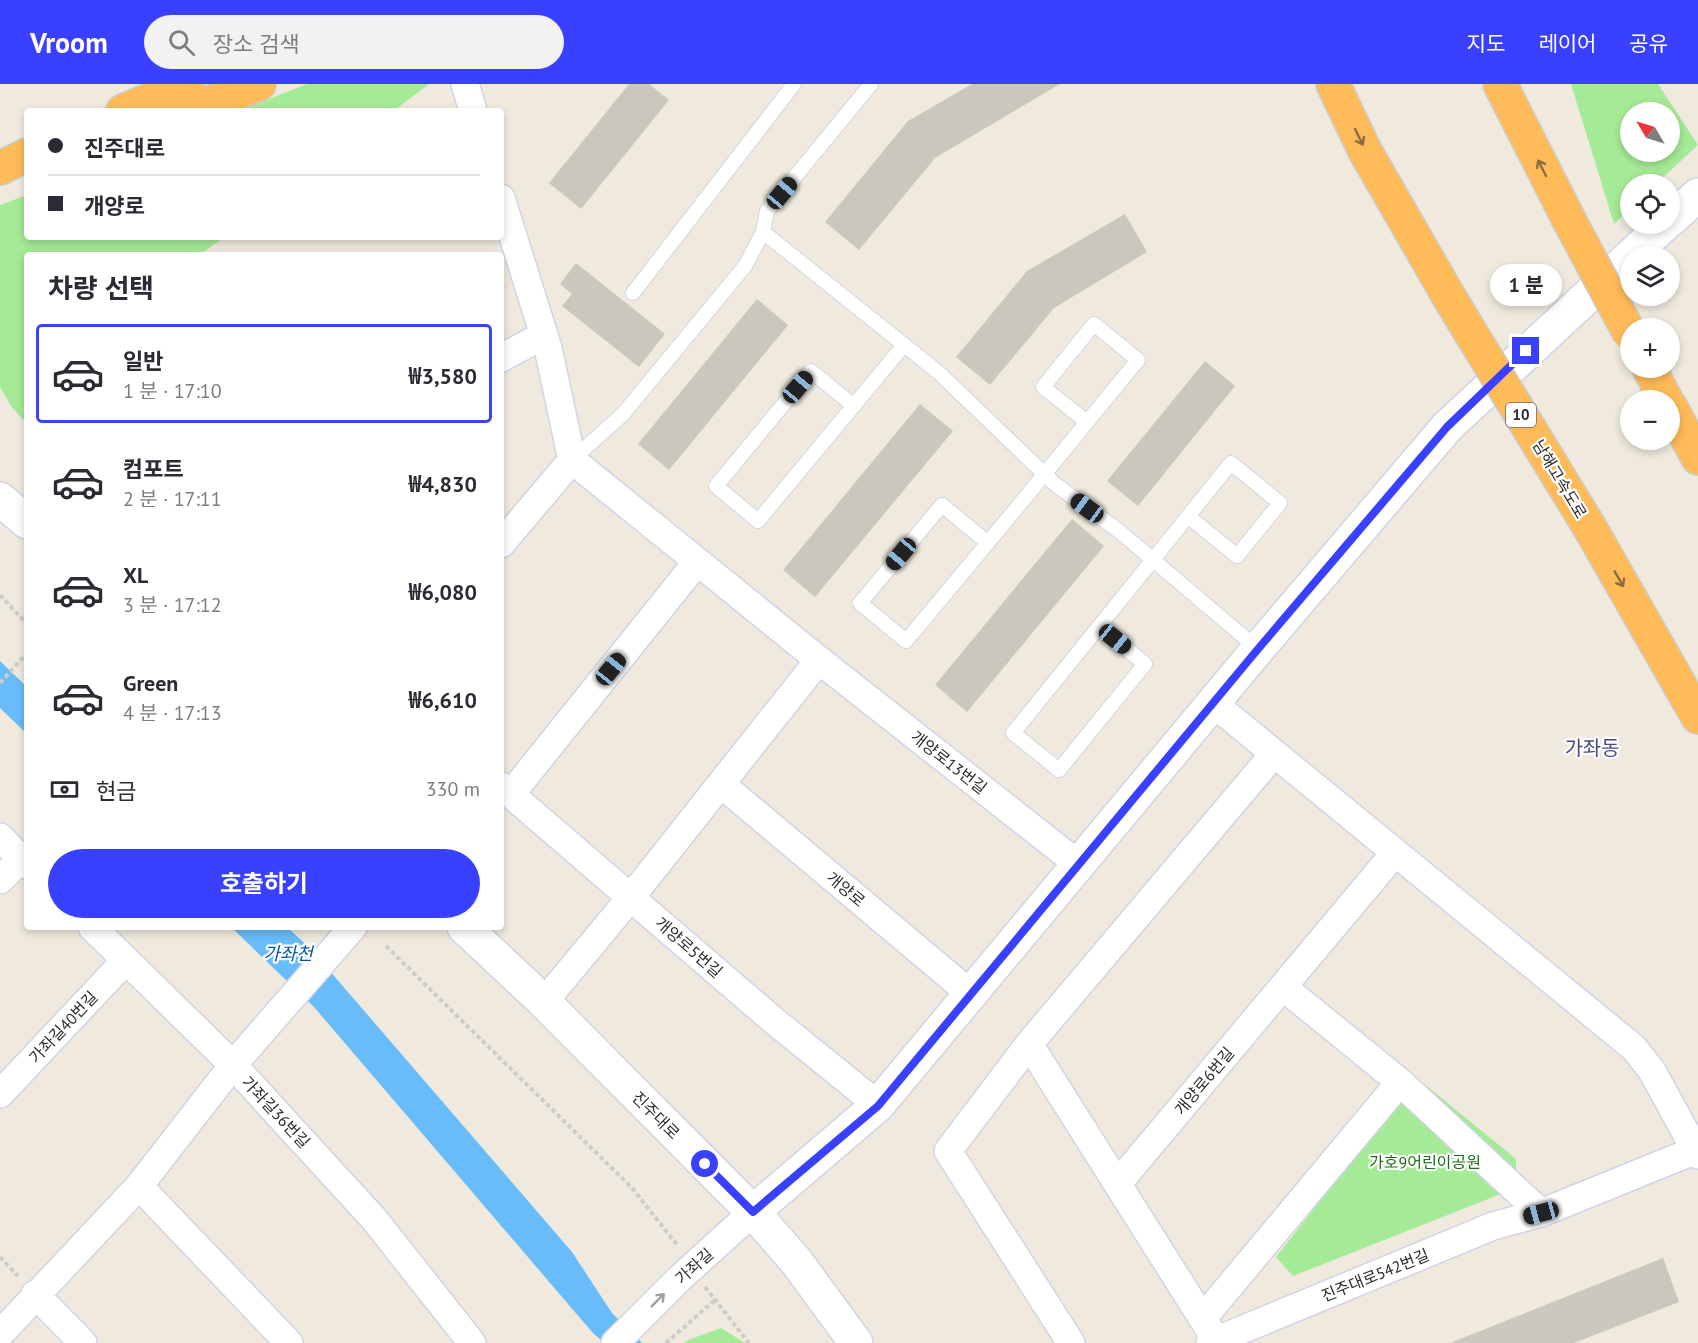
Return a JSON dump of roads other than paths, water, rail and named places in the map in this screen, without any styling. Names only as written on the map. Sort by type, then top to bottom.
[{"type":"highway","points":[[130,108],[188,84]]},
{"type":"highway","points":[[196,108],[259,84]]},
{"type":"highway","name":"남해고속도로","points":[[1333,84],[1365,151],[1452,302],[1590,528],[1698,717]]},
{"type":"highway","points":[[1500,84],[1621,318]]},
{"type":"highway","points":[[0,168],[24,156]]},
{"type":"highway","points":[[0,186],[24,176]]},
{"type":"highway","points":[[1680,424],[1696,454]]},
{"type":"street","points":[[465,84],[473,108]]},
{"type":"street","points":[[1680,211],[1698,195]]},
{"type":"street","points":[[504,208],[544,335],[572,460],[504,540]]},
{"type":"street","points":[[753,1212],[878,1106],[1258,649],[1447,427],[1654,234]]},
{"type":"street","points":[[504,356],[544,335]]},
{"type":"street","name":"개양로13번길","points":[[572,460],[819,660],[1078,864]]},
{"type":"street","points":[[0,499],[24,519]]},
{"type":"street","points":[[506,790],[697,562]]},
{"type":"street","points":[[544,1002],[631,897],[819,660]]},
{"type":"street","points":[[1214,704],[1394,854],[1634,1047],[1652,1071],[1697,1153]]},
{"type":"street","points":[[1071,1343],[948,1151],[1029,1044],[1273,755]]},
{"type":"street","name":"개양로","points":[[721,784],[972,995]]},
{"type":"street","name":"개양로5번길","points":[[506,790],[773,1020],[878,1106]]},
{"type":"street","points":[[0,837],[24,862],[0,880]]},
{"type":"street","name":"개양로6번길","points":[[1119,1182],[1394,854]]},
{"type":"street","points":[[95,930],[233,1065],[350,930]]},
{"type":"street","name":"진주대로","points":[[467,930],[544,1002],[753,1212],[796,1261],[856,1343]]},
{"type":"street","name":"가좌길40번길","points":[[0,1094],[126,960]]},
{"type":"street","points":[[1283,987],[1400,1082],[1541,1213]]},
{"type":"street","points":[[1029,1044],[1119,1182],[1210,1334],[1400,1082]]},
{"type":"street","name":"가좌길36번길","points":[[0,1334],[35,1294],[139,1186],[233,1065],[374,1219],[472,1343]]},
{"type":"street","name":"진주대로542번길","points":[[1210,1334],[1493,1226],[1541,1213],[1697,1153]]},
{"type":"street","points":[[139,1186],[289,1343]]},
{"type":"street","name":"가좌길","points":[[615,1343],[753,1212]]},
{"type":"street","points":[[35,1294],[83,1343]]},
{"type":"lane","points":[[633,293],[794,84]]},
{"type":"lane","points":[[572,460],[623,414],[746,266],[763,232],[767,211],[871,84]]},
{"type":"lane","points":[[763,232],[938,372],[1044,475],[1119,531],[1258,649]]},
{"type":"lane","points":[[988,543],[942,505],[860,603],[906,641],[988,543],[1087,423],[1138,360],[1094,324],[1043,387],[1087,423]]},
{"type":"lane","points":[[854,406],[811,371],[716,486],[758,521],[854,406],[904,345]]},
{"type":"lane","points":[[1100,627],[1145,664],[1059,770],[1013,733],[1231,463],[1280,503],[1237,556],[1189,517]]},
{"type":"water","points":[[0,661],[24,684],[24,731],[0,708]]},
{"type":"water","name":"가좌천","points":[[234,930],[290,930],[310,948],[572,1252],[612,1313],[642,1343],[604,1343],[592,1332],[314,1007]]},
{"type":"district","name":"가좌동","points":[[1592,748]]},
{"type":"park label","name":"가호9어린이공원","points":[[1425,1162]]}]
